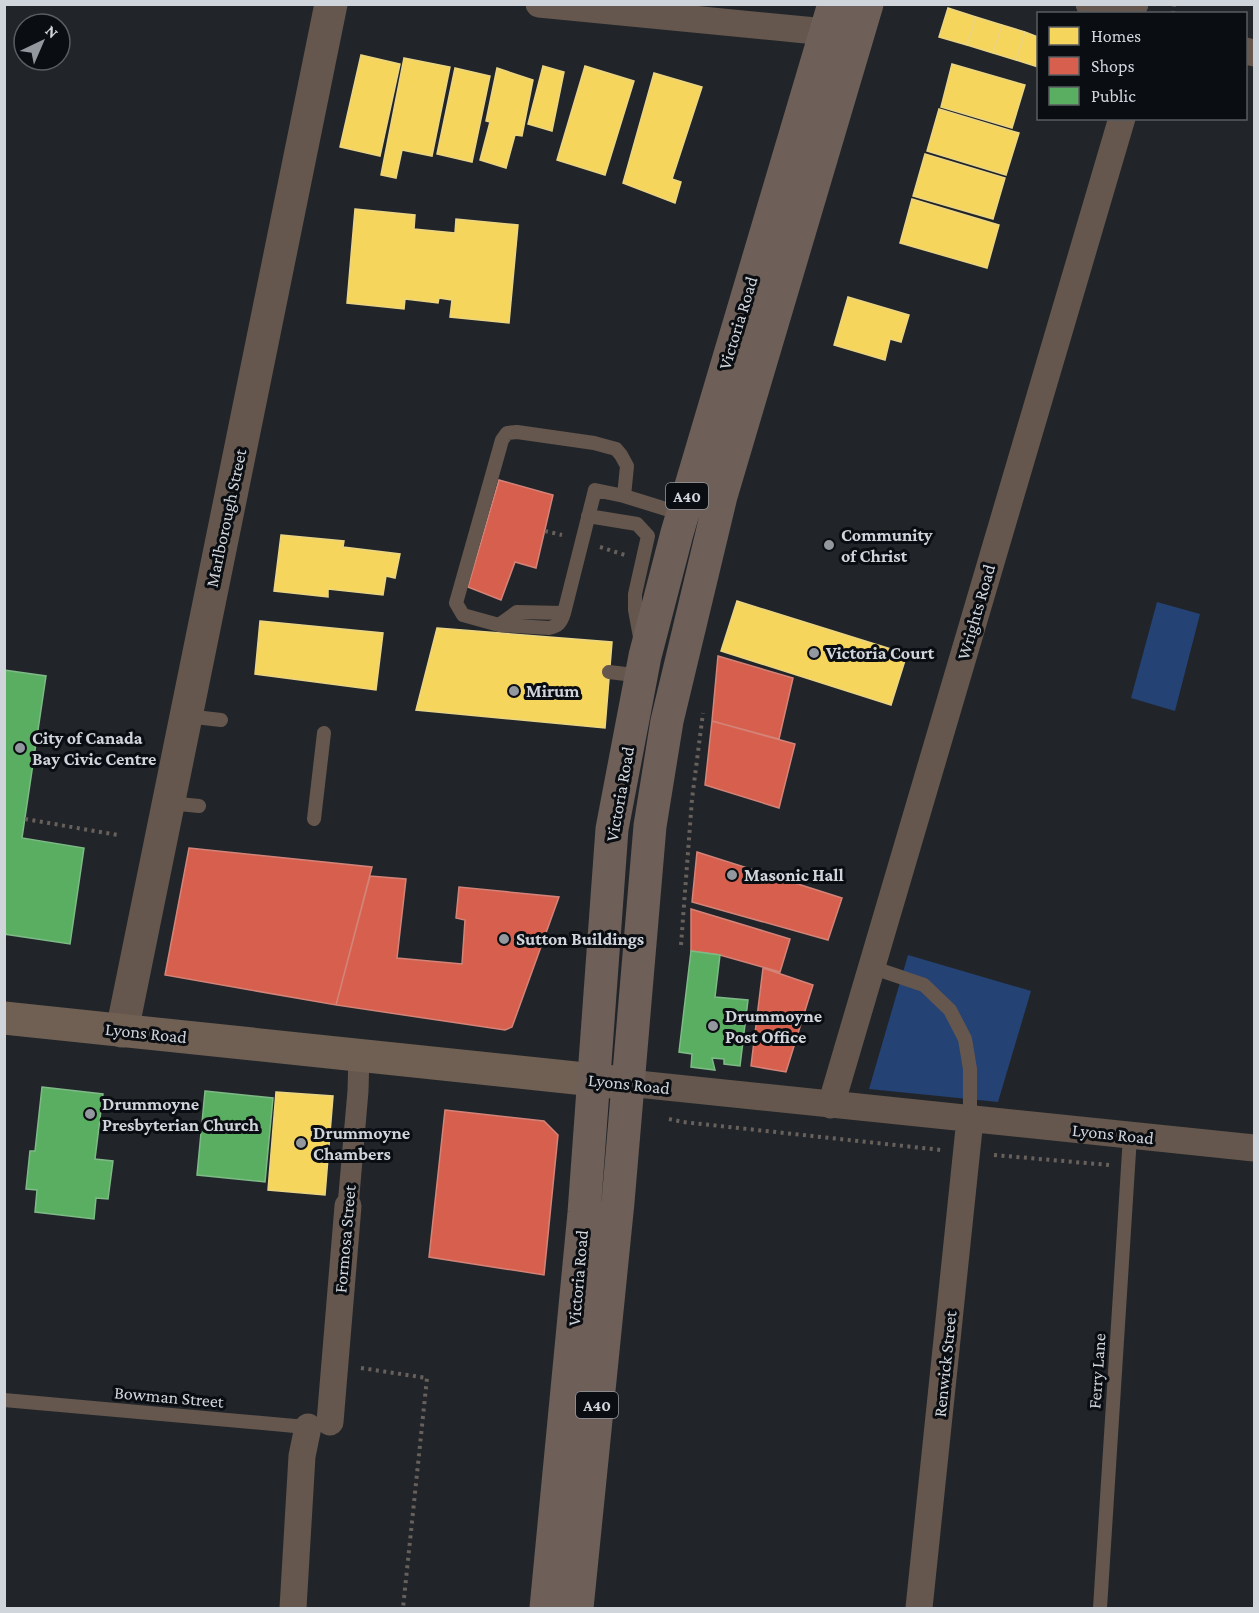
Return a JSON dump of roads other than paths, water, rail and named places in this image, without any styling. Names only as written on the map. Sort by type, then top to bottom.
[{"type":"highway","name":"Victoria Road","points":[[577,1608],[618,1202],[650,826],[667,721],[721,496],[867,4]]},
{"type":"highway","name":"Victoria Road","points":[[546,1608],[584,1214],[612,829],[643,666],[682,514],[830,18]]},
{"type":"main road","name":"Lyons Road","points":[[4,1018],[628,1083]]},
{"type":"street","name":"Marlborough Street","points":[[122,1031],[184,805],[186,716],[331,4]]},
{"type":"street","points":[[539,4],[830,18]]},
{"type":"street","points":[[1089,4],[1112,9],[1125,9],[1135,4]]},
{"type":"street","name":"Wrights Road","points":[[831,1105],[1121,120]]},
{"type":"street","name":"Formosa Street","points":[[293,1608],[302,1456],[319,1425],[348,1206],[359,1055]]},
{"type":"street","name":"Lyons Road","points":[[628,1083],[1254,1148]]},
{"type":"street","name":"Renwick Street","points":[[919,1608],[970,1119]]},
{"type":"lane","points":[[624,496],[627,466],[616,449],[594,443],[517,432],[507,433],[502,440],[456,603],[463,615],[500,625],[549,628],[562,621],[595,490],[624,496],[682,514]]},
{"type":"lane","points":[[588,516],[637,524],[648,536],[635,594],[634,610],[643,666],[609,672]]},
{"type":"lane","points":[[186,716],[221,720]]},
{"type":"lane","points":[[314,819],[324,733]]},
{"type":"lane","points":[[871,968],[924,985],[950,1010],[965,1039],[970,1069],[970,1119]]},
{"type":"lane","name":"Ferry Lane","points":[[1100,1608],[1130,1136]]},
{"type":"lane","name":"Bowman Street","points":[[4,1400],[319,1425]]},
{"type":"place","name":"Community of Christ","points":[[829,545]]},
{"type":"place","name":"Victoria Court","points":[[814,653]]},
{"type":"place","name":"Mirum","points":[[514,691]]},
{"type":"place","name":"City of Canada Bay Civic Centre","points":[[20,748]]},
{"type":"place","name":"Masonic Hall","points":[[732,875]]},
{"type":"place","name":"Sutton Buildings","points":[[504,939]]},
{"type":"place","name":"Drummoyne Post Office","points":[[713,1026]]},
{"type":"place","name":"Drummoyne Presbyterian Church","points":[[90,1114]]},
{"type":"place","name":"Drummoyne Chambers","points":[[301,1143]]}]
